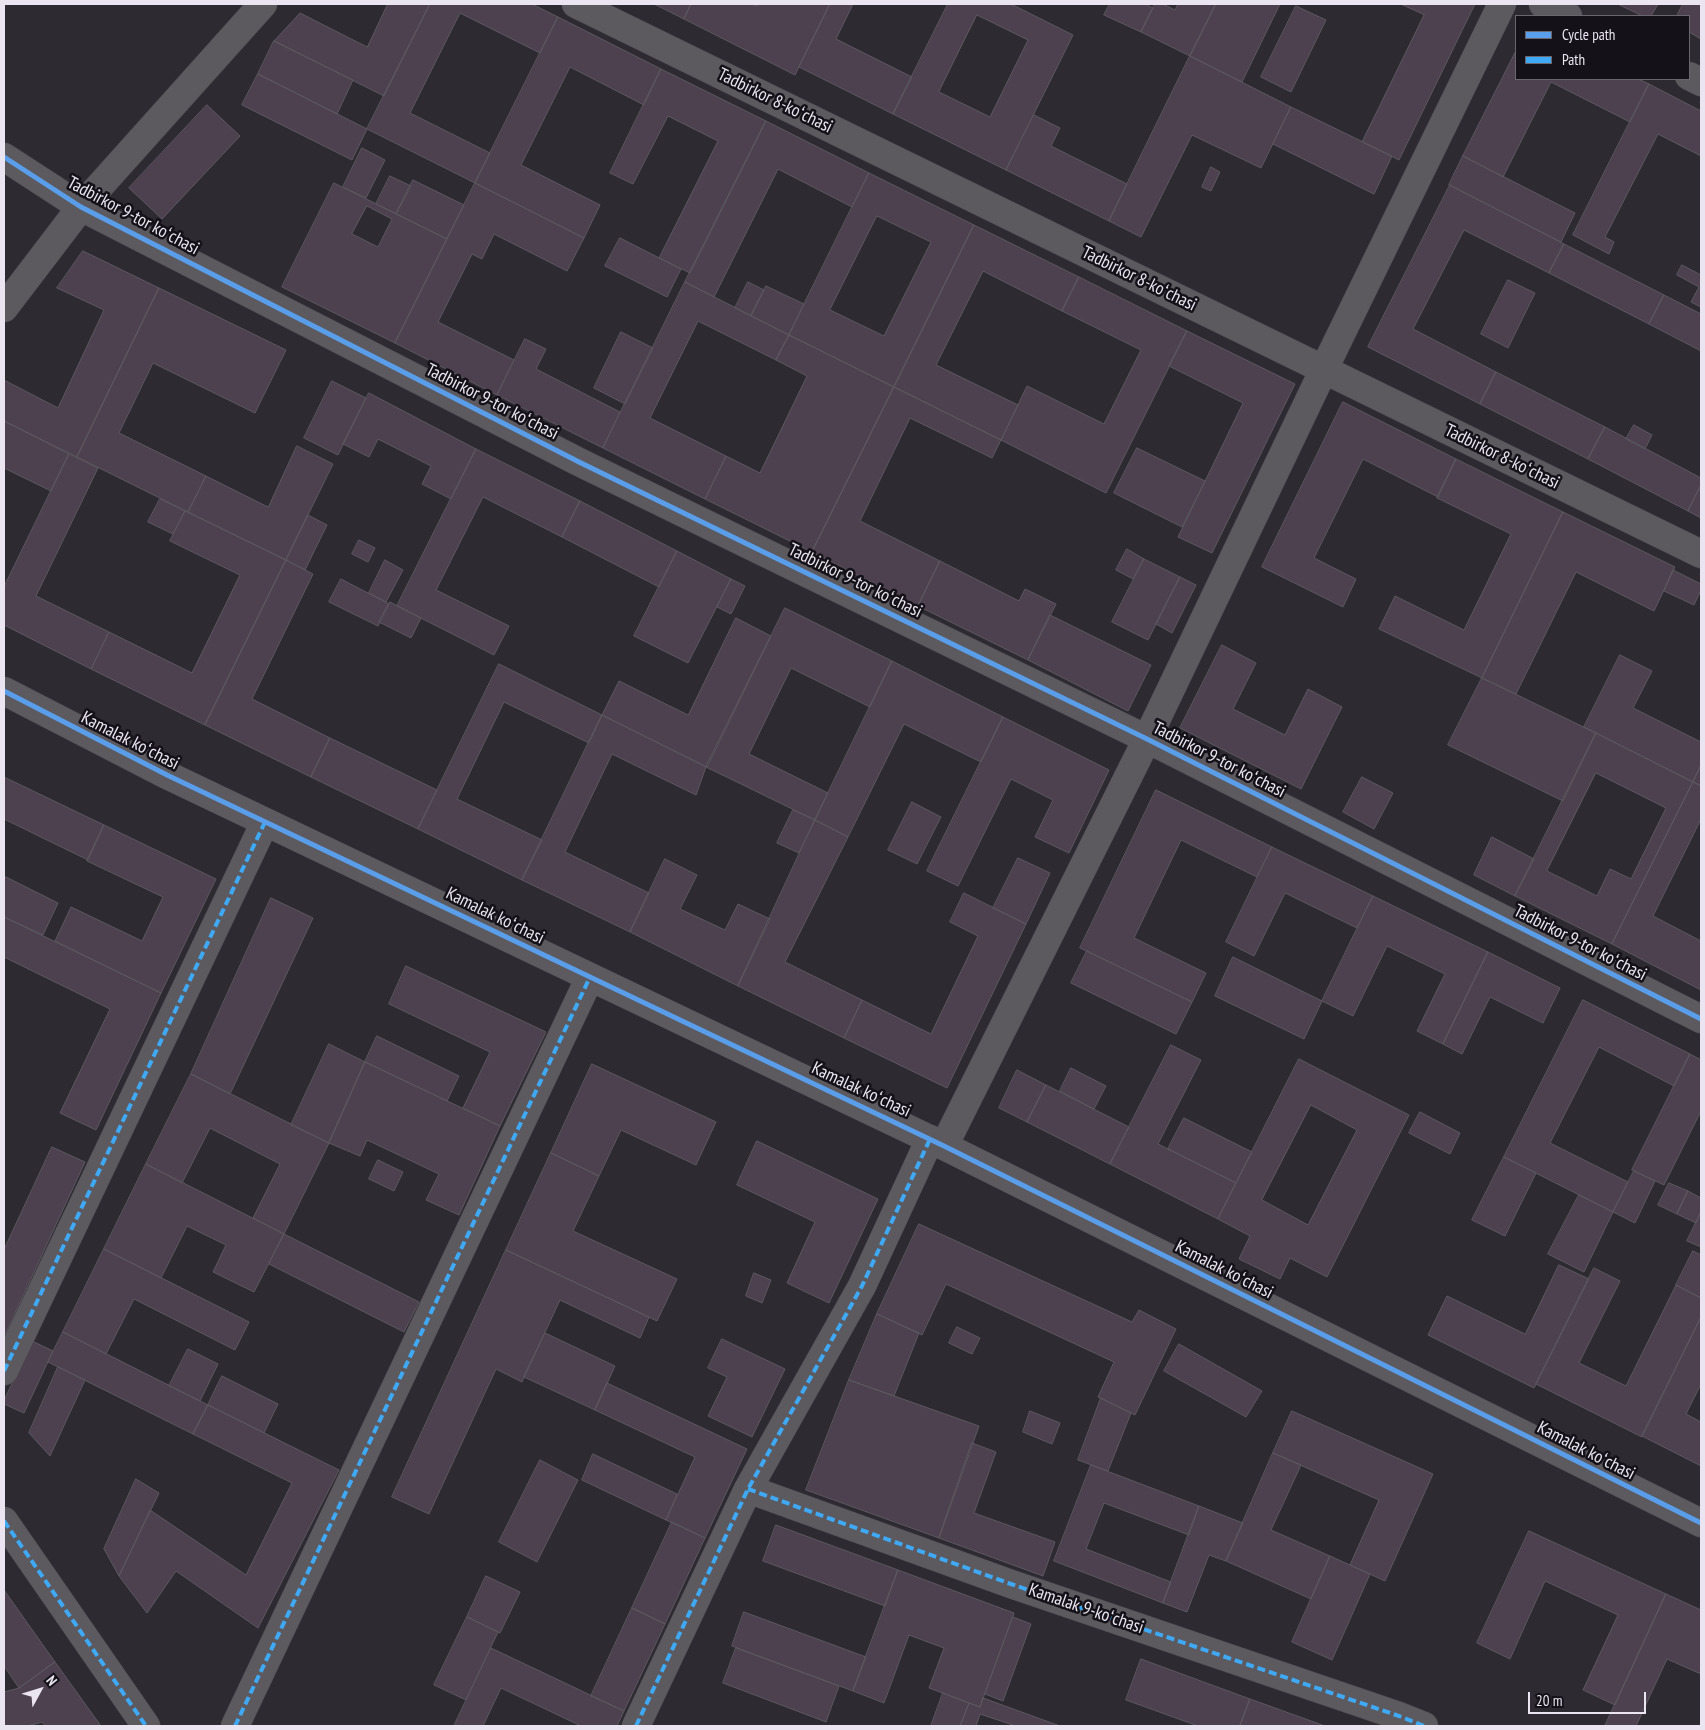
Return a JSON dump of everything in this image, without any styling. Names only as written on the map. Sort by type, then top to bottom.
[{"type":"street","points":[[4,308],[81,207],[263,4]]},
{"type":"street","name":"Tadbirkor 8-koʻchasi","points":[[576,4],[1701,554]]},
{"type":"street","points":[[636,1726],[748,1489],[862,1286],[1147,739],[1324,369],[1502,4]]},
{"type":"street","points":[[1543,4],[1566,15]]},
{"type":"street","name":"Tadbirkor 9-tor koʻchasi","points":[[4,157],[81,207],[579,462],[1147,739],[1701,1019]]},
{"type":"street","name":"Kamalak koʻchasi","points":[[4,691],[167,775],[937,1142],[1701,1523]]},
{"type":"street","points":[[4,1370],[265,822]]},
{"type":"street","points":[[235,1726],[590,977]]},
{"type":"street","name":"Kamalak 9-koʻchasi","points":[[748,1489],[1001,1580],[1424,1726]]},
{"type":"street","points":[[4,1521],[146,1726]]},
{"type":"building","points":[[388,4],[430,4],[384,96],[274,41],[300,13],[367,47]]},
{"type":"building","points":[[430,4],[532,4],[558,17],[540,53],[460,13],[410,113],[490,153],[475,183],[367,129]]},
{"type":"building","points":[[657,4],[691,4],[684,19]]},
{"type":"building","points":[[691,4],[751,4],[757,6],[758,4],[830,4],[795,75],[684,19]]},
{"type":"building","points":[[830,4],[853,4],[836,39],[912,77],[893,114],[799,67]]},
{"type":"building","points":[[948,4],[1011,4],[1073,35],[1006,170],[893,114]],"holes":[[[977,15],[1028,40],[990,117],[939,92]]]},
{"type":"building","points":[[1110,4],[1145,4],[1153,8],[1141,32],[1104,15]]},
{"type":"building","points":[[1155,4],[1163,4],[1175,10],[1178,4],[1216,4],[1190,56],[1141,32]]},
{"type":"building","points":[[1216,4],[1280,4],[1242,82],[1190,56]]},
{"type":"building","points":[[1401,4],[1475,4],[1399,160],[1362,142],[1424,15]]},
{"type":"building","points":[[1618,4],[1658,4],[1652,15],[1641,15]]},
{"type":"building","points":[[1683,4],[1701,4],[1701,39],[1690,33],[1690,15],[1678,15]]},
{"type":"building","points":[[1296,6],[1326,20],[1291,92],[1261,77]]},
{"type":"building","points":[[558,17],[661,69],[644,105],[570,67],[521,165],[600,205],[584,238],[475,183]]},
{"type":"building","points":[[274,41],[353,80],[337,114],[258,74]]},
{"type":"building","points":[[1515,53],[1515,80],[1640,80],[1649,84],[1630,122],[1551,82],[1503,177],[1463,156]]},
{"type":"building","points":[[1190,56],[1291,107],[1261,168],[1192,135],[1141,237],[1109,221]]},
{"type":"building","points":[[661,69],[766,121],[690,273],[659,258],[718,141],[668,116],[633,184],[610,173]]},
{"type":"building","points":[[258,74],[367,129],[352,160],[242,105]]},
{"type":"building","points":[[1649,84],[1701,111],[1701,156],[1658,134],[1605,237],[1614,242],[1609,254],[1573,235]]},
{"type":"building","points":[[207,105],[240,136],[162,219],[129,188]]},
{"type":"building","points":[[1291,107],[1392,156],[1374,194],[1273,144]]},
{"type":"building","points":[[1034,115],[1060,128],[1051,146],[1127,184],[1109,221],[1006,170]]},
{"type":"building","points":[[766,121],[869,173],[852,207],[778,169],[714,297],[685,282]]},
{"type":"building","points":[[362,148],[385,160],[366,198],[343,187]]},
{"type":"building","points":[[1463,156],[1575,213],[1561,242],[1449,185]]},
{"type":"building","points":[[1211,167],[1220,172],[1211,191],[1202,187]]},
{"type":"building","points":[[869,173],[974,225],[894,387],[789,335]],"holes":[[[877,216],[931,242],[884,336],[830,310]]]},
{"type":"building","points":[[390,176],[411,186],[396,214],[376,204]]},
{"type":"building","points":[[413,180],[464,205],[447,239],[396,214]]},
{"type":"building","points":[[334,183],[447,239],[395,343],[282,287]],"holes":[[[367,206],[392,219],[378,247],[352,234]]]},
{"type":"building","points":[[475,183],[584,238],[567,271],[494,234],[482,259],[472,254],[438,322],[514,360],[497,395],[395,343]]},
{"type":"building","points":[[1450,185],[1564,244],[1549,273],[1464,230],[1413,329],[1496,372],[1480,404],[1368,347]]},
{"type":"building","points":[[974,225],[1079,277],[1062,311],[983,271],[936,365],[1018,405],[1001,440],[894,387]]},
{"type":"building","points":[[620,238],[681,269],[667,297],[605,266]]},
{"type":"building","points":[[1564,244],[1664,295],[1649,324],[1549,273]]},
{"type":"building","points":[[83,251],[159,288],[77,457],[4,421],[4,380],[58,408],[104,310],[57,288]]},
{"type":"building","points":[[1682,265],[1701,275],[1701,307],[1691,302],[1699,287],[1677,275]]},
{"type":"building","points":[[1079,277],[1187,331],[1106,493],[1001,440],[1027,386],[1104,424],[1141,350],[1062,311]]},
{"type":"building","points":[[1508,280],[1535,293],[1508,348],[1481,334]]},
{"type":"building","points":[[685,282],[789,335],[776,360],[698,321],[650,418],[726,456],[705,499],[603,448]]},
{"type":"building","points":[[748,282],[764,290],[751,316],[735,308]]},
{"type":"building","points":[[766,286],[804,304],[789,335],[751,316]]},
{"type":"building","points":[[159,288],[286,350],[255,413],[153,363],[119,433],[206,476],[188,512],[77,457]]},
{"type":"building","points":[[1664,295],[1701,314],[1701,351],[1649,324]]},
{"type":"building","points":[[1187,331],[1295,384],[1212,553],[1178,537],[1243,403],[1169,366]]},
{"type":"building","points":[[621,332],[653,348],[625,404],[594,388]]},
{"type":"building","points":[[789,335],[894,387],[812,552],[705,499],[726,456],[760,473],[807,376],[776,360]]},
{"type":"building","points":[[525,339],[546,349],[536,369],[620,412],[603,448],[497,395]]},
{"type":"building","points":[[1496,372],[1605,427],[1588,459],[1480,404]]},
{"type":"building","points":[[332,381],[366,398],[338,455],[304,438]]},
{"type":"building","points":[[894,387],[1001,440],[992,458],[910,418],[860,521],[940,561],[918,606],[812,552]]},
{"type":"building","points":[[369,393],[476,449],[451,499],[422,484],[431,466],[378,439],[369,457],[343,444]]},
{"type":"building","points":[[1343,402],[1456,459],[1438,497],[1363,459],[1314,558],[1356,579],[1343,607],[1262,567]]},
{"type":"building","points":[[4,421],[69,454],[51,491],[4,468]]},
{"type":"building","points":[[1634,425],[1652,435],[1645,449],[1626,439]]},
{"type":"building","points":[[1605,427],[1701,478],[1701,485],[1688,511],[1588,459]]},
{"type":"building","points":[[297,446],[333,464],[286,560],[188,512],[206,476],[268,507]]},
{"type":"building","points":[[1137,448],[1205,481],[1182,527],[1114,493]]},
{"type":"building","points":[[476,449],[580,501],[562,537],[483,497],[436,590],[509,626],[494,655],[397,606]]},
{"type":"building","points":[[69,454],[98,468],[36,596],[109,632],[91,669],[4,625],[4,587]]},
{"type":"building","points":[[1456,459],[1563,512],[1482,678],[1379,629],[1395,596],[1464,630],[1511,534],[1437,498]]},
{"type":"building","points":[[1701,485],[1701,518],[1688,511]]},
{"type":"building","points":[[160,499],[185,511],[173,534],[148,522]]},
{"type":"building","points":[[580,501],[677,551],[659,587],[562,537]]},
{"type":"building","points":[[185,511],[286,560],[205,725],[91,669],[109,632],[192,673],[240,575],[170,541]]},
{"type":"building","points":[[1563,512],[1675,567],[1654,611],[1576,572],[1516,694],[1482,678]]},
{"type":"building","points":[[308,515],[327,525],[305,570],[286,560]]},
{"type":"building","points":[[359,540],[375,548],[368,562],[352,554]]},
{"type":"building","points":[[1127,549],[1144,559],[1133,579],[1116,570]]},
{"type":"building","points":[[677,551],[731,579],[688,663],[634,636]]},
{"type":"building","points":[[1144,559],[1180,577],[1148,640],[1112,622]]},
{"type":"building","points":[[286,560],[313,574],[252,699],[330,738],[311,777],[205,725]]},
{"type":"building","points":[[385,560],[403,570],[386,602],[369,593]]},
{"type":"building","points":[[940,561],[1019,601],[1025,589],[1056,604],[1028,660],[918,606]]},
{"type":"building","points":[[1673,570],[1701,584],[1701,590],[1694,605],[1664,591]]},
{"type":"building","points":[[1180,577],[1196,585],[1172,633],[1156,624]]},
{"type":"building","points":[[341,579],[389,604],[378,626],[329,602]]},
{"type":"building","points":[[731,579],[745,586],[731,614],[717,607]]},
{"type":"building","points":[[390,602],[421,618],[411,638],[379,622]]},
{"type":"building","points":[[785,608],[892,661],[870,707],[791,668],[749,754],[828,793],[815,820],[706,767]]},
{"type":"building","points":[[1050,615],[1151,665],[1128,711],[1028,660]]},
{"type":"building","points":[[736,618],[771,636],[707,767],[602,715],[619,681],[688,715]]},
{"type":"building","points":[[1222,645],[1256,663],[1233,709],[1285,735],[1308,689],[1342,707],[1301,789],[1180,728]]},
{"type":"building","points":[[1620,655],[1652,671],[1633,708],[1701,742],[1701,765],[1693,782],[1584,727]]},
{"type":"building","points":[[892,661],[1003,717],[981,762],[904,724],[848,837],[815,820]]},
{"type":"building","points":[[499,664],[602,715],[589,743],[504,702],[457,799],[542,840],[522,880],[418,829]]},
{"type":"building","points":[[1482,678],[1596,733],[1563,801],[1448,745]]},
{"type":"building","points":[[602,715],[706,767],[696,795],[612,754],[565,852],[649,893],[630,932],[522,880]]},
{"type":"building","points":[[1003,717],[1109,770],[1069,853],[1035,837],[1053,800],[1011,779],[958,886],[927,871]]},
{"type":"building","points":[[1596,733],[1693,782],[1612,944],[1515,896]],"holes":[[[1596,773],[1666,808],[1631,879],[1610,869],[1597,896],[1547,871]]]},
{"type":"building","points":[[330,738],[437,790],[418,829],[311,777]]},
{"type":"building","points":[[1701,765],[1701,786],[1693,782]]},
{"type":"building","points":[[4,777],[104,825],[88,860],[4,819]]},
{"type":"building","points":[[1362,777],[1393,793],[1374,829],[1343,812]]},
{"type":"building","points":[[1693,782],[1701,786],[1701,819],[1653,916],[1701,941],[1701,990],[1612,944]]},
{"type":"building","points":[[1156,790],[1272,847],[1257,877],[1181,840],[1134,938],[1206,973],[1192,1002],[1080,948]]},
{"type":"building","points":[[912,802],[941,817],[917,864],[888,850]]},
{"type":"building","points":[[793,810],[815,820],[799,853],[777,843]]},
{"type":"building","points":[[815,820],[848,837],[785,962],[862,1000],[844,1038],[738,986]]},
{"type":"building","points":[[104,825],[216,879],[161,993],[55,941],[71,907],[142,941],[163,897],[87,861]]},
{"type":"building","points":[[1492,837],[1534,859],[1515,896],[1474,875]]},
{"type":"building","points":[[1272,847],[1373,896],[1357,928],[1285,893],[1254,956],[1226,942]]},
{"type":"building","points":[[1018,858],[1050,873],[1026,924],[993,908]]},
{"type":"building","points":[[665,859],[697,875],[680,909],[725,930],[738,904],[770,919],[738,986],[630,932]]},
{"type":"building","points":[[4,876],[58,903],[43,935],[4,917]]},
{"type":"building","points":[[964,893],[1026,924],[947,1088],[844,1038],[862,1000],[931,1034],[978,936],[950,922]]},
{"type":"building","points":[[1373,896],[1488,952],[1443,1044],[1417,1031],[1445,974],[1387,946],[1353,1016],[1322,1001]]},
{"type":"building","points":[[271,898],[313,918],[230,1094],[191,1074]]},
{"type":"building","points":[[4,917],[161,993],[96,1130],[60,1113],[110,1009],[4,957]]},
{"type":"building","points":[[1087,951],[1192,1002],[1176,1034],[1071,983]]},
{"type":"building","points":[[1488,952],[1560,988],[1543,1023],[1490,997],[1462,1054],[1443,1044]]},
{"type":"building","points":[[1233,957],[1322,1001],[1304,1039],[1215,996]]},
{"type":"building","points":[[406,966],[546,1032],[500,1126],[463,1108],[490,1052],[389,1004]]},
{"type":"building","points":[[1583,1000],[1690,1054],[1674,1086],[1599,1047],[1550,1143],[1628,1182],[1613,1212],[1504,1157]]},
{"type":"building","points":[[377,1036],[459,1076],[447,1101],[365,1062]]},
{"type":"building","points":[[329,1044],[365,1062],[329,1143],[291,1125]]},
{"type":"building","points":[[1171,1045],[1201,1060],[1158,1144],[1236,1183],[1218,1219],[1110,1164]]},
{"type":"building","points":[[1690,1054],[1701,1060],[1701,1111],[1664,1185],[1632,1170]]},
{"type":"building","points":[[1299,1059],[1409,1115],[1327,1277],[1290,1258],[1280,1279],[1239,1259],[1250,1236],[1218,1219]],"holes":[[[1311,1105],[1357,1130],[1308,1225],[1262,1200]]]},
{"type":"building","points":[[365,1062],[500,1126],[459,1215],[426,1200],[439,1174],[367,1140],[360,1156],[329,1143]]},
{"type":"building","points":[[592,1064],[716,1122],[696,1165],[621,1130],[599,1176],[551,1153]]},
{"type":"building","points":[[1071,1068],[1106,1086],[1094,1109],[1060,1091]]},
{"type":"building","points":[[1017,1070],[1046,1085],[1027,1122],[999,1108]]},
{"type":"building","points":[[191,1074],[329,1143],[284,1234],[253,1218],[280,1164],[210,1128],[182,1183],[146,1164]]},
{"type":"building","points":[[1046,1085],[1129,1127],[1110,1164],[1027,1122]]},
{"type":"building","points":[[1420,1112],[1460,1133],[1450,1154],[1409,1133]]},
{"type":"building","points":[[1184,1118],[1252,1152],[1236,1183],[1168,1149]]},
{"type":"building","points":[[757,1141],[878,1199],[829,1303],[787,1283],[815,1222],[737,1185]]},
{"type":"building","points":[[52,1147],[85,1162],[4,1337],[4,1250]]},
{"type":"building","points":[[551,1153],[599,1176],[573,1231],[677,1279],[657,1321],[506,1250]]},
{"type":"building","points":[[1504,1157],[1536,1173],[1505,1236],[1472,1220]]},
{"type":"building","points":[[378,1160],[403,1172],[394,1191],[369,1179]]},
{"type":"building","points":[[146,1164],[284,1234],[254,1292],[213,1272],[226,1245],[187,1226],[161,1278],[104,1249]]},
{"type":"building","points":[[1634,1171],[1655,1181],[1635,1223],[1613,1212]]},
{"type":"building","points":[[1669,1183],[1688,1191],[1677,1214],[1658,1205]]},
{"type":"building","points":[[1688,1191],[1701,1198],[1701,1212],[1696,1223],[1677,1214]]},
{"type":"building","points":[[1579,1195],[1613,1212],[1584,1272],[1548,1254]]},
{"type":"building","points":[[1701,1212],[1701,1247],[1687,1241]]},
{"type":"building","points":[[919,1224],[1132,1322],[1139,1310],[1176,1329],[1135,1415],[1098,1397],[1114,1362],[946,1284],[922,1335],[877,1314]]},
{"type":"building","points":[[284,1234],[419,1302],[404,1332],[269,1264]]},
{"type":"building","points":[[104,1249],[249,1322],[235,1350],[134,1299],[106,1354],[63,1332]]},
{"type":"building","points":[[506,1250],[649,1317],[640,1338],[560,1300],[522,1382],[496,1369],[429,1514],[392,1497]]},
{"type":"building","points":[[1693,1251],[1701,1255],[1701,1298],[1676,1285]]},
{"type":"building","points":[[1559,1265],[1589,1279],[1534,1388],[1428,1335],[1447,1296],[1525,1334]]},
{"type":"building","points":[[1594,1268],[1620,1281],[1579,1363],[1626,1386],[1676,1285],[1701,1298],[1701,1317],[1642,1437],[1536,1384]]},
{"type":"building","points":[[754,1273],[771,1280],[762,1303],[746,1296]]},
{"type":"building","points":[[877,1314],[919,1333],[894,1396],[849,1380]]},
{"type":"building","points":[[1701,1317],[1701,1384],[1686,1414],[1701,1422],[1701,1466],[1642,1436]]},
{"type":"building","points":[[957,1327],[980,1338],[972,1354],[949,1343]]},
{"type":"building","points":[[63,1332],[208,1405],[193,1434],[48,1362]]},
{"type":"building","points":[[545,1333],[615,1366],[595,1410],[524,1377]]},
{"type":"building","points":[[722,1339],[785,1369],[752,1437],[708,1416],[727,1377],[708,1368]]},
{"type":"building","points":[[32,1341],[53,1351],[24,1413],[4,1404],[4,1401]]},
{"type":"building","points":[[1179,1344],[1262,1391],[1246,1417],[1164,1371]]},
{"type":"building","points":[[188,1349],[218,1364],[200,1401],[169,1386]]},
{"type":"building","points":[[58,1367],[85,1380],[50,1456],[29,1433]]},
{"type":"building","points":[[222,1376],[278,1404],[264,1433],[208,1405]]},
{"type":"building","points":[[849,1380],[979,1426],[939,1538],[806,1490]]},
{"type":"building","points":[[607,1383],[747,1449],[705,1538],[666,1520],[695,1457],[595,1410]]},
{"type":"building","points":[[1101,1398],[1131,1413],[1108,1471],[1078,1460]]},
{"type":"building","points":[[208,1405],[339,1470],[258,1628],[176,1571],[147,1613],[119,1576],[150,1510],[246,1575],[292,1483],[193,1434]]},
{"type":"building","points":[[1030,1411],[1060,1423],[1052,1444],[1023,1432]]},
{"type":"building","points":[[1292,1411],[1433,1474],[1385,1581],[1350,1565],[1379,1500],[1273,1453]]},
{"type":"building","points":[[972,1443],[996,1452],[974,1513],[1055,1542],[1043,1576],[939,1538]]},
{"type":"building","points":[[1273,1453],[1301,1465],[1271,1530],[1330,1556],[1311,1599],[1226,1561]]},
{"type":"building","points":[[593,1454],[677,1494],[666,1520],[582,1480]]},
{"type":"building","points":[[540,1460],[578,1480],[537,1562],[499,1542]]},
{"type":"building","points":[[1091,1465],[1199,1506],[1189,1535],[1104,1503],[1086,1549],[1171,1582],[1163,1603],[1054,1561]]},
{"type":"building","points":[[136,1479],[159,1493],[119,1576],[104,1549]]},
{"type":"building","points":[[1199,1506],[1243,1523],[1226,1561],[1209,1555],[1187,1612],[1163,1603]]},
{"type":"building","points":[[672,1522],[705,1538],[665,1624],[632,1608]]},
{"type":"building","points":[[776,1525],[898,1570],[885,1606],[763,1561]]},
{"type":"building","points":[[1529,1531],[1666,1594],[1615,1705],[1583,1690],[1618,1615],[1545,1581],[1510,1659],[1477,1643]]},
{"type":"building","points":[[1330,1556],[1370,1574],[1332,1660],[1292,1642]]},
{"type":"building","points":[[898,1570],[1014,1613],[980,1707],[929,1688],[944,1648],[909,1635],[884,1703],[853,1691]]},
{"type":"building","points":[[486,1576],[520,1592],[500,1633],[467,1617]]},
{"type":"building","points":[[4,1590],[55,1662],[19,1688],[4,1666]]},
{"type":"building","points":[[1666,1594],[1701,1610],[1701,1674],[1667,1659],[1636,1726],[1605,1726]]},
{"type":"building","points":[[632,1608],[665,1624],[624,1711],[591,1696]]},
{"type":"building","points":[[744,1612],[866,1657],[853,1691],[732,1646]]},
{"type":"building","points":[[467,1617],[498,1632],[466,1700],[434,1685]]},
{"type":"building","points":[[1013,1617],[1031,1624],[1003,1701],[985,1694]]},
{"type":"building","points":[[491,1648],[624,1711],[617,1726],[578,1726],[501,1688],[483,1726],[454,1726]]},
{"type":"building","points":[[736,1648],[839,1686],[826,1722],[723,1683]]},
{"type":"building","points":[[1141,1659],[1250,1699],[1240,1726],[1198,1726],[1126,1700]]},
{"type":"building","points":[[55,1662],[101,1726],[45,1726],[42,1722],[28,1726],[4,1726],[4,1692],[19,1688]]},
{"type":"building","points":[[943,1693],[969,1703],[960,1726],[931,1726]]},
{"type":"building","points":[[983,1698],[1060,1726],[1016,1726],[980,1714],[976,1726],[960,1726],[969,1703],[980,1707]]},
{"type":"building","points":[[1250,1699],[1325,1726],[1240,1726]]},
{"type":"marked path","points":[[4,1371],[265,822]]},
{"type":"marked path","points":[[235,1726],[590,977]]},
{"type":"marked path","points":[[636,1726],[748,1489],[862,1286],[930,1139]]},
{"type":"marked path","points":[[748,1489],[1011,1584],[1424,1726]]},
{"type":"marked path","points":[[4,1521],[146,1726]]},
{"type":"cycle path","points":[[4,157],[81,207],[579,462],[1147,739],[1701,1019]]},
{"type":"cycle path","points":[[4,691],[167,775],[944,1146],[1701,1523]]}]
